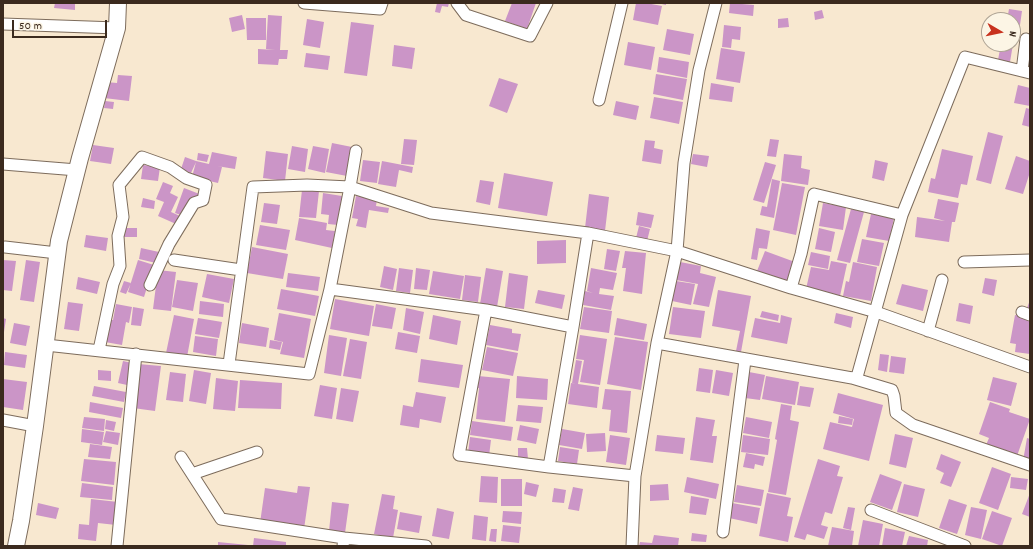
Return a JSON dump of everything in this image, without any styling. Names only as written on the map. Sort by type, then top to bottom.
[{"type":"main road","points":[[16,546],[35,426],[59,241],[77,170],[117,28],[118,3]]},
{"type":"street","points":[[304,3],[380,9],[382,3]]},
{"type":"street","points":[[457,3],[466,15],[530,36],[548,3]]},
{"type":"street","points":[[599,100],[622,3]]},
{"type":"street","points":[[632,546],[635,476],[657,343],[677,250],[685,155],[699,70],[716,3]]},
{"type":"street","points":[[3,24],[117,28]]},
{"type":"street","points":[[852,378],[857,377],[902,216],[966,57],[1026,72],[1026,39]]},
{"type":"street","points":[[46,345],[309,374],[330,289],[356,151]]},
{"type":"street","points":[[99,350],[113,284],[120,266],[118,236],[123,217],[119,185],[142,157],[170,167],[186,178],[206,185],[203,200],[194,203],[169,244],[150,285]]},
{"type":"street","points":[[3,164],[77,170]]},
{"type":"street","points":[[228,364],[253,187],[307,184],[350,187],[431,213],[588,233],[677,250],[791,288],[876,312],[1030,367]]},
{"type":"street","points":[[791,288],[801,254],[814,194],[902,216]]},
{"type":"street","points":[[549,467],[588,233]]},
{"type":"street","points":[[4,247],[57,253]]},
{"type":"street","points":[[174,260],[241,270]]},
{"type":"street","points":[[964,262],[1030,260]]},
{"type":"street","points":[[928,331],[942,280]]},
{"type":"street","points":[[330,289],[486,310],[573,327]]},
{"type":"street","points":[[486,310],[459,455],[549,467],[635,476]]},
{"type":"street","points":[[657,343],[852,378],[892,390],[896,413],[913,425],[1030,466]]},
{"type":"street","points":[[117,546],[136,354]]},
{"type":"street","points":[[723,532],[745,360]]},
{"type":"street","points":[[3,420],[35,426]]},
{"type":"street","points":[[192,474],[257,452]]},
{"type":"street","points":[[181,457],[221,519],[343,542],[426,546]]},
{"type":"street","points":[[871,510],[965,546]]},
{"type":"building","points":[[55,3],[75,3],[75,10],[54,8]]},
{"type":"building","points":[[437,3],[449,3],[448,7],[442,6],[440,13],[435,12]]},
{"type":"building","points":[[512,3],[536,3],[527,29],[505,21]]},
{"type":"building","points":[[636,3],[662,6],[658,25],[633,20]]},
{"type":"building","points":[[730,3],[754,5],[753,16],[729,13]]},
{"type":"building","points":[[1009,9],[1022,11],[1021,18],[1021,12],[1008,12]]},
{"type":"building","points":[[822,10],[824,18],[815,20],[814,12]]},
{"type":"building","points":[[242,15],[245,29],[232,32],[229,18]]},
{"type":"building","points":[[268,15],[282,16],[280,50],[288,50],[287,59],[279,59],[278,65],[258,64],[258,49],[275,50],[266,49]]},
{"type":"building","points":[[246,18],[266,18],[266,40],[247,40]]},
{"type":"building","points":[[788,18],[789,27],[778,28],[778,19]]},
{"type":"building","points":[[307,19],[324,22],[320,48],[303,45]]},
{"type":"building","points":[[351,22],[374,25],[367,76],[344,73]]},
{"type":"building","points":[[724,25],[741,27],[740,40],[732,39],[731,48],[722,47]]},
{"type":"building","points":[[667,29],[694,34],[690,55],[663,50]]},
{"type":"building","points":[[628,42],[655,47],[651,70],[624,65]]},
{"type":"building","points":[[394,45],[415,48],[412,69],[392,66]]},
{"type":"building","points":[[721,48],[745,52],[740,83],[716,79]]},
{"type":"building","points":[[1000,52],[1012,52],[1010,62],[998,60]]},
{"type":"building","points":[[306,53],[330,56],[328,70],[304,67]]},
{"type":"building","points":[[659,57],[689,62],[687,78],[657,72]]},
{"type":"building","points":[[656,74],[687,79],[683,100],[653,94]]},
{"type":"building","points":[[118,75],[132,76],[129,101],[104,98],[106,82],[117,83]]},
{"type":"building","points":[[499,78],[518,84],[507,113],[489,106]]},
{"type":"building","points":[[711,83],[734,87],[732,102],[709,99]]},
{"type":"building","points":[[1018,85],[1030,88],[1030,106],[1014,103]]},
{"type":"building","points":[[654,97],[683,102],[679,124],[650,118]]},
{"type":"building","points":[[105,101],[114,102],[113,109],[104,108]]},
{"type":"building","points":[[616,101],[639,106],[636,120],[613,115]]},
{"type":"building","points":[[1026,108],[1030,109],[1030,127],[1022,125]]},
{"type":"building","points":[[988,132],[1003,136],[991,184],[976,180]]},
{"type":"building","points":[[404,139],[417,140],[414,165],[401,164]]},
{"type":"building","points":[[770,139],[779,140],[776,157],[767,156]]},
{"type":"building","points":[[645,140],[655,141],[654,148],[663,150],[661,164],[642,161]]},
{"type":"building","points":[[332,143],[352,147],[347,176],[326,172]]},
{"type":"building","points":[[93,145],[114,148],[111,164],[90,161]]},
{"type":"building","points":[[292,146],[308,149],[305,172],[288,169]]},
{"type":"building","points":[[313,146],[329,149],[325,173],[308,169]]},
{"type":"building","points":[[942,149],[973,156],[967,185],[961,184],[958,198],[928,192],[931,178],[935,179]]},
{"type":"building","points":[[266,151],[288,154],[285,181],[263,178]]},
{"type":"building","points":[[212,152],[237,157],[235,169],[217,166],[222,167],[218,183],[192,177],[196,162],[191,173],[181,169],[185,157],[209,164]]},
{"type":"building","points":[[198,153],[209,155],[207,162],[197,160]]},
{"type":"building","points":[[693,154],[709,156],[707,167],[691,164]]},
{"type":"building","points":[[784,154],[802,156],[801,168],[810,170],[808,185],[781,181]]},
{"type":"building","points":[[1016,156],[1030,161],[1030,172],[1023,194],[1005,189]]},
{"type":"building","points":[[363,160],[380,162],[377,183],[360,181]]},
{"type":"building","points":[[875,160],[888,163],[884,181],[872,178]]},
{"type":"building","points":[[382,161],[413,167],[412,173],[399,170],[396,187],[378,184]]},
{"type":"building","points":[[765,162],[776,165],[764,203],[753,200]]},
{"type":"building","points":[[143,165],[160,167],[158,181],[141,179]]},
{"type":"building","points":[[504,173],[553,182],[547,216],[498,208]]},
{"type":"building","points":[[772,179],[780,181],[774,218],[760,215],[762,206],[767,207]]},
{"type":"building","points":[[480,180],[494,182],[490,205],[476,202]]},
{"type":"building","points":[[163,182],[173,186],[170,193],[178,197],[171,212],[180,216],[176,224],[158,216],[164,202],[156,199]]},
{"type":"building","points":[[782,183],[805,187],[796,235],[773,230]]},
{"type":"building","points":[[184,188],[202,195],[200,200],[191,197],[184,216],[175,213]]},
{"type":"building","points":[[302,190],[319,191],[316,218],[299,217]]},
{"type":"building","points":[[323,193],[342,196],[338,225],[328,224],[329,215],[321,214]]},
{"type":"building","points":[[589,194],[609,197],[605,231],[585,228]]},
{"type":"building","points":[[356,196],[377,199],[376,206],[389,208],[388,213],[369,210],[366,228],[356,226],[358,219],[352,218]]},
{"type":"building","points":[[143,198],[155,201],[154,209],[141,207]]},
{"type":"building","points":[[938,199],[959,203],[955,222],[952,222],[949,242],[915,237],[917,217],[945,221],[934,218]]},
{"type":"building","points":[[264,203],[280,205],[277,224],[261,222]]},
{"type":"building","points":[[823,203],[846,207],[843,230],[819,226]]},
{"type":"building","points":[[851,209],[864,212],[850,263],[837,260]]},
{"type":"building","points":[[638,212],[654,215],[651,228],[636,225]]},
{"type":"building","points":[[871,214],[894,218],[889,241],[866,237]]},
{"type":"building","points":[[299,218],[327,223],[326,230],[335,231],[332,248],[295,240]]},
{"type":"building","points":[[260,225],[290,230],[286,250],[256,245]]},
{"type":"building","points":[[639,226],[650,229],[647,241],[636,238]]},
{"type":"building","points":[[120,228],[137,228],[137,237],[120,237]]},
{"type":"building","points":[[756,228],[770,231],[767,249],[759,248],[757,260],[751,259]]},
{"type":"building","points":[[819,228],[835,232],[831,252],[815,249]]},
{"type":"building","points":[[86,235],[108,238],[106,251],[84,247]]},
{"type":"building","points":[[862,239],[884,243],[879,266],[857,262]]},
{"type":"building","points":[[566,240],[566,263],[537,264],[537,241]]},
{"type":"building","points":[[252,247],[288,254],[283,279],[247,273]]},
{"type":"building","points":[[141,248],[159,252],[156,263],[139,259]]},
{"type":"building","points":[[607,249],[620,251],[616,271],[604,269]]},
{"type":"building","points":[[625,251],[646,253],[642,294],[623,291],[626,268],[622,268]]},
{"type":"building","points":[[765,251],[795,262],[788,282],[757,271]]},
{"type":"building","points":[[811,252],[830,256],[828,269],[808,265]]},
{"type":"building","points":[[3,260],[16,261],[12,291],[3,290]]},
{"type":"building","points":[[26,260],[40,262],[34,302],[20,300]]},
{"type":"building","points":[[138,260],[154,265],[144,297],[128,292]]},
{"type":"building","points":[[831,261],[847,264],[840,296],[806,289],[811,267],[829,270]]},
{"type":"building","points":[[680,262],[701,266],[700,273],[716,277],[709,307],[693,304],[698,284],[676,280]]},
{"type":"building","points":[[853,262],[877,267],[871,301],[843,296],[846,281],[849,282]]},
{"type":"building","points":[[384,266],[397,269],[393,290],[380,287]]},
{"type":"building","points":[[399,268],[413,270],[410,293],[396,291]]},
{"type":"building","points":[[416,268],[430,270],[427,290],[414,289]]},
{"type":"building","points":[[486,268],[503,271],[497,307],[480,304]]},
{"type":"building","points":[[591,268],[617,273],[613,290],[600,288],[599,294],[614,296],[611,310],[583,305],[585,291],[593,293],[587,291]]},
{"type":"building","points":[[158,270],[176,272],[171,311],[153,309]]},
{"type":"building","points":[[433,271],[464,276],[460,299],[429,294]]},
{"type":"building","points":[[288,273],[320,277],[318,291],[286,287]]},
{"type":"building","points":[[509,273],[528,276],[524,309],[505,307]]},
{"type":"building","points":[[207,274],[234,279],[229,303],[202,297]]},
{"type":"building","points":[[465,275],[481,277],[478,302],[462,300]]},
{"type":"building","points":[[78,277],[100,282],[97,294],[76,289]]},
{"type":"building","points":[[985,278],[997,280],[994,296],[982,293]]},
{"type":"building","points":[[177,280],[198,283],[193,311],[172,307]]},
{"type":"building","points":[[124,281],[131,283],[126,294],[120,292]]},
{"type":"building","points":[[676,281],[695,284],[691,305],[672,301]]},
{"type":"building","points":[[902,284],[928,290],[923,311],[896,304]]},
{"type":"building","points":[[281,289],[319,296],[315,316],[277,309]]},
{"type":"building","points":[[538,290],[565,295],[562,309],[535,303]]},
{"type":"building","points":[[718,290],[751,296],[741,352],[736,351],[740,331],[712,326]]},
{"type":"building","points":[[335,299],[374,306],[369,336],[330,329]]},
{"type":"building","points":[[1030,300],[1030,309],[1027,308]]},
{"type":"building","points":[[200,301],[224,304],[223,317],[199,314]]},
{"type":"building","points":[[68,302],[83,304],[79,331],[64,329]]},
{"type":"building","points":[[959,303],[973,306],[970,324],[956,321]]},
{"type":"building","points":[[116,304],[132,307],[129,323],[126,322],[122,345],[105,342],[109,320],[113,320]]},
{"type":"building","points":[[376,304],[396,308],[392,329],[372,326]]},
{"type":"building","points":[[133,307],[144,309],[141,326],[131,325]]},
{"type":"building","points":[[584,307],[612,311],[609,333],[580,329]]},
{"type":"building","points":[[673,307],[705,311],[701,338],[669,334]]},
{"type":"building","points":[[406,308],[424,312],[420,334],[403,330]]},
{"type":"building","points":[[762,311],[779,315],[778,321],[760,317]]},
{"type":"building","points":[[279,313],[311,319],[304,358],[280,354],[283,342],[274,340]]},
{"type":"building","points":[[836,313],[853,317],[851,328],[834,323]]},
{"type":"building","points":[[174,315],[194,319],[187,357],[166,353]]},
{"type":"building","points":[[433,315],[461,321],[457,345],[429,339]]},
{"type":"building","points":[[781,315],[792,318],[787,344],[751,337],[755,318],[780,323]]},
{"type":"building","points":[[1015,315],[1030,318],[1030,354],[1015,352],[1016,344],[1010,343]]},
{"type":"building","points":[[3,318],[6,319],[4,332],[3,332]]},
{"type":"building","points":[[198,318],[222,322],[219,338],[195,334]]},
{"type":"building","points":[[617,318],[647,324],[644,340],[614,335]]},
{"type":"building","points":[[14,323],[30,326],[26,346],[10,343]]},
{"type":"building","points":[[242,323],[269,328],[266,347],[239,343]]},
{"type":"building","points":[[490,325],[512,329],[512,333],[521,334],[518,351],[486,345]]},
{"type":"building","points":[[398,332],[420,336],[417,353],[395,349]]},
{"type":"building","points":[[329,335],[347,338],[341,376],[324,373]]},
{"type":"building","points":[[580,335],[607,339],[600,385],[580,382],[584,360],[576,359]]},
{"type":"building","points":[[195,336],[218,339],[216,356],[193,352]]},
{"type":"building","points":[[615,337],[648,342],[641,390],[607,384]]},
{"type":"building","points":[[350,339],[367,342],[361,379],[343,376]]},
{"type":"building","points":[[270,340],[282,342],[280,350],[269,348]]},
{"type":"building","points":[[487,347],[518,353],[513,376],[482,370]]},
{"type":"building","points":[[5,352],[27,355],[25,368],[4,365]]},
{"type":"building","points":[[880,354],[889,355],[887,372],[878,370]]},
{"type":"building","points":[[891,356],[906,358],[904,374],[889,372]]},
{"type":"building","points":[[421,359],[463,365],[459,388],[418,382]]},
{"type":"building","points":[[576,360],[582,361],[578,384],[599,387],[597,408],[568,404],[571,383],[576,384],[572,383]]},
{"type":"building","points":[[123,361],[132,363],[127,385],[118,383]]},
{"type":"building","points":[[138,364],[161,366],[155,411],[133,408]]},
{"type":"building","points":[[699,368],[713,370],[710,393],[696,391]]},
{"type":"building","points":[[98,370],[111,371],[111,381],[98,380]]},
{"type":"building","points":[[194,370],[211,373],[206,404],[189,401]]},
{"type":"building","points":[[716,370],[733,373],[729,396],[712,393]]},
{"type":"building","points":[[170,372],[186,374],[183,402],[166,400]]},
{"type":"building","points":[[749,372],[765,375],[760,400],[745,398]]},
{"type":"building","points":[[478,376],[510,379],[505,422],[476,419],[479,388],[477,388]]},
{"type":"building","points":[[517,376],[548,379],[547,400],[516,398]]},
{"type":"building","points":[[766,376],[799,382],[795,405],[762,399]]},
{"type":"building","points":[[993,377],[1017,383],[1011,406],[987,400]]},
{"type":"building","points":[[216,378],[238,381],[235,411],[213,409]]},
{"type":"building","points":[[3,379],[27,382],[23,410],[3,407]]},
{"type":"building","points":[[240,380],[282,383],[281,409],[238,408]]},
{"type":"building","points":[[320,385],[337,388],[332,419],[314,416]]},
{"type":"building","points":[[94,386],[126,392],[124,402],[92,396]]},
{"type":"building","points":[[800,386],[814,388],[810,407],[797,405]]},
{"type":"building","points":[[341,388],[359,391],[353,422],[336,419]]},
{"type":"building","points":[[605,389],[631,391],[627,433],[609,431],[611,410],[602,409]]},
{"type":"building","points":[[416,392],[446,397],[441,423],[420,419],[419,428],[400,425],[403,405],[413,407]]},
{"type":"building","points":[[838,393],[883,405],[869,461],[823,449],[830,422],[852,427],[854,419],[833,413]]},
{"type":"building","points":[[90,402],[123,408],[121,418],[89,412]]},
{"type":"building","points":[[990,402],[1010,409],[1009,412],[1030,419],[1017,456],[986,445],[989,438],[979,434]]},
{"type":"building","points":[[781,404],[792,406],[790,420],[799,422],[786,495],[768,492],[777,440],[775,439]]},
{"type":"building","points":[[518,405],[543,407],[541,423],[516,421]]},
{"type":"building","points":[[839,416],[853,419],[852,425],[838,423]]},
{"type":"building","points":[[84,417],[105,419],[104,431],[82,428]]},
{"type":"building","points":[[696,417],[715,420],[712,436],[717,436],[713,463],[690,460]]},
{"type":"building","points":[[746,417],[772,422],[769,438],[743,433]]},
{"type":"building","points":[[106,420],[116,422],[114,431],[105,429]]},
{"type":"building","points":[[472,421],[513,427],[511,441],[470,435]]},
{"type":"building","points":[[520,425],[539,429],[536,444],[517,440]]},
{"type":"building","points":[[82,429],[104,432],[102,445],[81,442]]},
{"type":"building","points":[[562,429],[585,433],[582,449],[559,445]]},
{"type":"building","points":[[106,431],[120,433],[118,445],[103,442]]},
{"type":"building","points":[[605,433],[606,451],[587,452],[586,434]]},
{"type":"building","points":[[895,434],[913,438],[906,468],[889,464]]},
{"type":"building","points":[[610,435],[630,438],[626,465],[606,462]]},
{"type":"building","points":[[657,435],[685,438],[683,454],[655,451]]},
{"type":"building","points":[[743,435],[770,439],[768,455],[741,452]]},
{"type":"building","points":[[470,437],[491,440],[489,456],[468,453]]},
{"type":"building","points":[[1027,438],[1030,439],[1030,462],[1023,461]]},
{"type":"building","points":[[90,444],[112,447],[110,459],[88,457]]},
{"type":"building","points":[[560,447],[579,450],[577,464],[558,461]]},
{"type":"building","points":[[518,448],[527,448],[528,459],[518,460]]},
{"type":"building","points":[[746,453],[765,457],[763,466],[755,464],[754,469],[743,467]]},
{"type":"building","points":[[941,454],[961,462],[951,487],[940,483],[944,473],[936,469]]},
{"type":"building","points":[[84,459],[116,462],[114,485],[81,481]]},
{"type":"building","points":[[818,459],[840,466],[837,476],[843,477],[832,514],[825,512],[821,525],[828,527],[824,539],[807,534],[805,540],[794,537]]},
{"type":"building","points":[[992,467],[1011,474],[998,510],[979,503]]},
{"type":"building","points":[[880,474],[902,482],[892,510],[870,502]]},
{"type":"building","points":[[481,476],[498,477],[497,503],[479,502]]},
{"type":"building","points":[[687,477],[719,484],[716,499],[684,492]]},
{"type":"building","points":[[1011,477],[1028,479],[1026,490],[1010,488]]},
{"type":"building","points":[[501,479],[522,479],[522,506],[501,506]]},
{"type":"building","points":[[526,482],[539,485],[536,497],[524,494]]},
{"type":"building","points":[[82,483],[113,487],[112,500],[80,497]]},
{"type":"building","points":[[668,484],[669,500],[650,501],[650,485]]},
{"type":"building","points":[[904,484],[925,489],[918,517],[897,512]]},
{"type":"building","points":[[737,485],[764,490],[761,506],[734,502]]},
{"type":"building","points":[[298,486],[310,487],[304,529],[260,523],[265,488],[297,493]]},
{"type":"building","points":[[573,487],[583,489],[579,511],[568,509]]},
{"type":"building","points":[[554,488],[566,490],[564,503],[552,502]]},
{"type":"building","points":[[767,493],[791,498],[787,516],[793,517],[788,542],[759,536]]},
{"type":"building","points":[[1030,493],[1030,517],[1022,514]]},
{"type":"building","points":[[382,494],[395,496],[393,509],[398,510],[393,538],[374,534]]},
{"type":"building","points":[[691,496],[709,499],[706,515],[689,513]]},
{"type":"building","points":[[91,499],[118,502],[116,525],[98,523],[96,541],[78,539],[79,524],[89,525]]},
{"type":"building","points":[[949,499],[967,505],[957,534],[939,528]]},
{"type":"building","points":[[332,502],[349,504],[345,533],[329,531]]},
{"type":"building","points":[[38,503],[59,508],[56,519],[36,515]]},
{"type":"building","points":[[732,503],[760,508],[757,524],[729,518]]},
{"type":"building","points":[[848,507],[855,508],[851,530],[843,528]]},
{"type":"building","points":[[971,507],[987,510],[981,539],[965,535]]},
{"type":"building","points":[[437,508],[454,512],[449,539],[432,536]]},
{"type":"building","points":[[503,511],[522,512],[521,524],[502,522]]},
{"type":"building","points":[[992,511],[1012,518],[1002,546],[982,539]]},
{"type":"building","points":[[400,512],[422,516],[419,533],[397,529]]},
{"type":"building","points":[[474,515],[488,517],[486,541],[472,539]]},
{"type":"building","points":[[863,520],[883,524],[879,546],[858,546]]},
{"type":"building","points":[[503,525],[521,527],[519,543],[501,541]]},
{"type":"building","points":[[832,527],[854,531],[852,546],[828,546]]},
{"type":"building","points":[[885,528],[905,532],[902,546],[882,546]]},
{"type":"building","points":[[491,529],[497,529],[496,542],[489,541]]},
{"type":"building","points":[[692,533],[707,535],[706,542],[691,541]]},
{"type":"building","points":[[654,535],[679,538],[678,546],[639,546],[640,542],[652,543]]},
{"type":"building","points":[[909,536],[928,540],[927,546],[906,546]]},
{"type":"building","points":[[254,538],[286,542],[286,546],[253,546]]},
{"type":"building","points":[[218,542],[248,545],[248,546],[218,546]]}]
